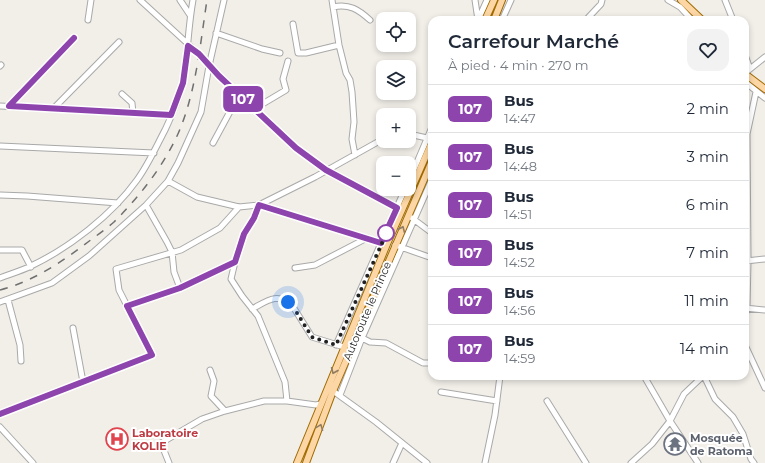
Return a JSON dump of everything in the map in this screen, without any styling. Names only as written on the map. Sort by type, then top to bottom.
[{"type":"main road","points":[[487,16],[494,0]]},
{"type":"main road","points":[[496,16],[502,0]]},
{"type":"main road","points":[[681,0],[698,16]]},
{"type":"main road","points":[[749,74],[765,89]]},
{"type":"main road","name":"Autoroute le Prince","points":[[297,463],[384,244],[428,145]]},
{"type":"main road","name":"Autoroute le Prince","points":[[306,463],[333,391],[428,170]]},
{"type":"street","points":[[88,20],[91,0]]},
{"type":"street","points":[[140,0],[188,46],[199,54],[209,66],[296,148],[326,170],[400,209],[403,196]]},
{"type":"street","points":[[180,0],[190,15]]},
{"type":"street","points":[[0,278],[31,266],[86,232],[118,202],[136,181],[154,152],[171,115],[183,83],[193,0]]},
{"type":"street","points":[[0,302],[52,283],[89,256],[146,205],[168,181],[178,163],[201,112],[209,66],[224,0]]},
{"type":"street","points":[[332,0],[339,46],[346,73],[350,80],[352,92],[354,122],[352,139],[355,155]]},
{"type":"street","points":[[475,0],[477,16]]},
{"type":"street","points":[[480,16],[487,0]]},
{"type":"street","points":[[504,16],[510,0]]},
{"type":"street","points":[[591,16],[602,0]]},
{"type":"street","points":[[668,0],[680,7],[688,16]]},
{"type":"street","points":[[725,0],[731,16]]},
{"type":"street","points":[[333,7],[341,5],[357,9],[370,20]]},
{"type":"street","points":[[499,8],[505,12]]},
{"type":"street","points":[[293,24],[298,53],[306,53],[339,46]]},
{"type":"street","points":[[216,33],[262,49],[280,53]]},
{"type":"street","points":[[9,106],[74,38]]},
{"type":"street","points":[[54,108],[119,42]]},
{"type":"street","points":[[749,70],[765,57]]},
{"type":"street","points":[[254,109],[286,90],[283,79],[288,61]]},
{"type":"street","points":[[749,86],[765,98]]},
{"type":"street","points":[[749,125],[756,92]]},
{"type":"street","points":[[122,94],[132,103],[133,113]]},
{"type":"street","points":[[213,143],[239,95]]},
{"type":"street","points":[[0,106],[171,115]]},
{"type":"street","points":[[416,136],[428,139]]},
{"type":"street","points":[[168,181],[197,197],[238,207],[259,205],[376,143]]},
{"type":"street","points":[[416,167],[428,144]]},
{"type":"street","points":[[0,146],[154,152]]},
{"type":"street","points":[[340,395],[362,338],[428,188]]},
{"type":"street","points":[[0,195],[118,202]]},
{"type":"street","points":[[146,205],[172,252],[174,272],[180,288]]},
{"type":"street","points":[[259,205],[384,244],[336,345]]},
{"type":"street","points":[[259,205],[254,218],[244,234],[231,279],[258,316],[285,382],[287,401]]},
{"type":"street","points":[[0,414],[152,355],[119,290],[116,269],[180,250],[220,228],[238,207]]},
{"type":"street","points":[[408,216],[428,230]]},
{"type":"street","points":[[295,268],[315,265],[367,238]]},
{"type":"street","points":[[395,245],[428,257]]},
{"type":"street","points":[[0,250],[22,250],[31,266]]},
{"type":"street","points":[[749,260],[765,259]]},
{"type":"street","points":[[127,306],[180,288],[235,262]]},
{"type":"street","points":[[252,309],[271,298],[278,298],[288,302],[292,305],[312,337],[344,347]]},
{"type":"street","points":[[8,300],[20,345],[21,361]]},
{"type":"street","points":[[749,308],[765,310]]},
{"type":"street","points":[[73,328],[83,382]]},
{"type":"street","points":[[362,338],[370,342],[386,343],[422,363],[428,363]]},
{"type":"street","points":[[749,354],[765,388]]},
{"type":"street","points":[[210,370],[214,381],[211,397],[225,411]]},
{"type":"street","points":[[485,463],[500,380]]},
{"type":"street","points":[[646,380],[670,421],[698,463]]},
{"type":"street","points":[[631,463],[652,444],[670,421],[684,394],[699,380]]},
{"type":"street","points":[[705,380],[715,399],[733,417],[743,434],[751,459],[754,463]]},
{"type":"street","points":[[333,391],[426,463]]},
{"type":"street","points":[[442,392],[497,401]]},
{"type":"street","points":[[169,463],[161,443],[202,418],[264,401],[287,401],[316,405],[320,404]]},
{"type":"street","points":[[547,401],[586,463]]},
{"type":"street","points":[[0,427],[33,463]]},
{"type":"street","points":[[392,463],[402,443]]},
{"type":"railway","points":[[0,290],[35,277],[68,257],[104,230],[132,203],[157,171],[177,136],[189,103],[207,0]]},
{"type":"bus line","name":"107","points":[[0,414],[152,355],[127,306],[180,288],[235,262],[244,234],[254,218],[259,205],[381,243],[397,208],[326,170],[296,148],[219,76],[199,54],[188,46],[183,83],[171,115],[9,106],[74,38]]},
{"type":"place","name":"Laboratoire KOLIE","points":[[117,439]]},
{"type":"place","name":"Mosquée de Ratoma","points":[[675,444]]},
{"type":"route","points":[[288,302],[292,305],[312,337],[336,345],[387,232],[386,233]]}]
